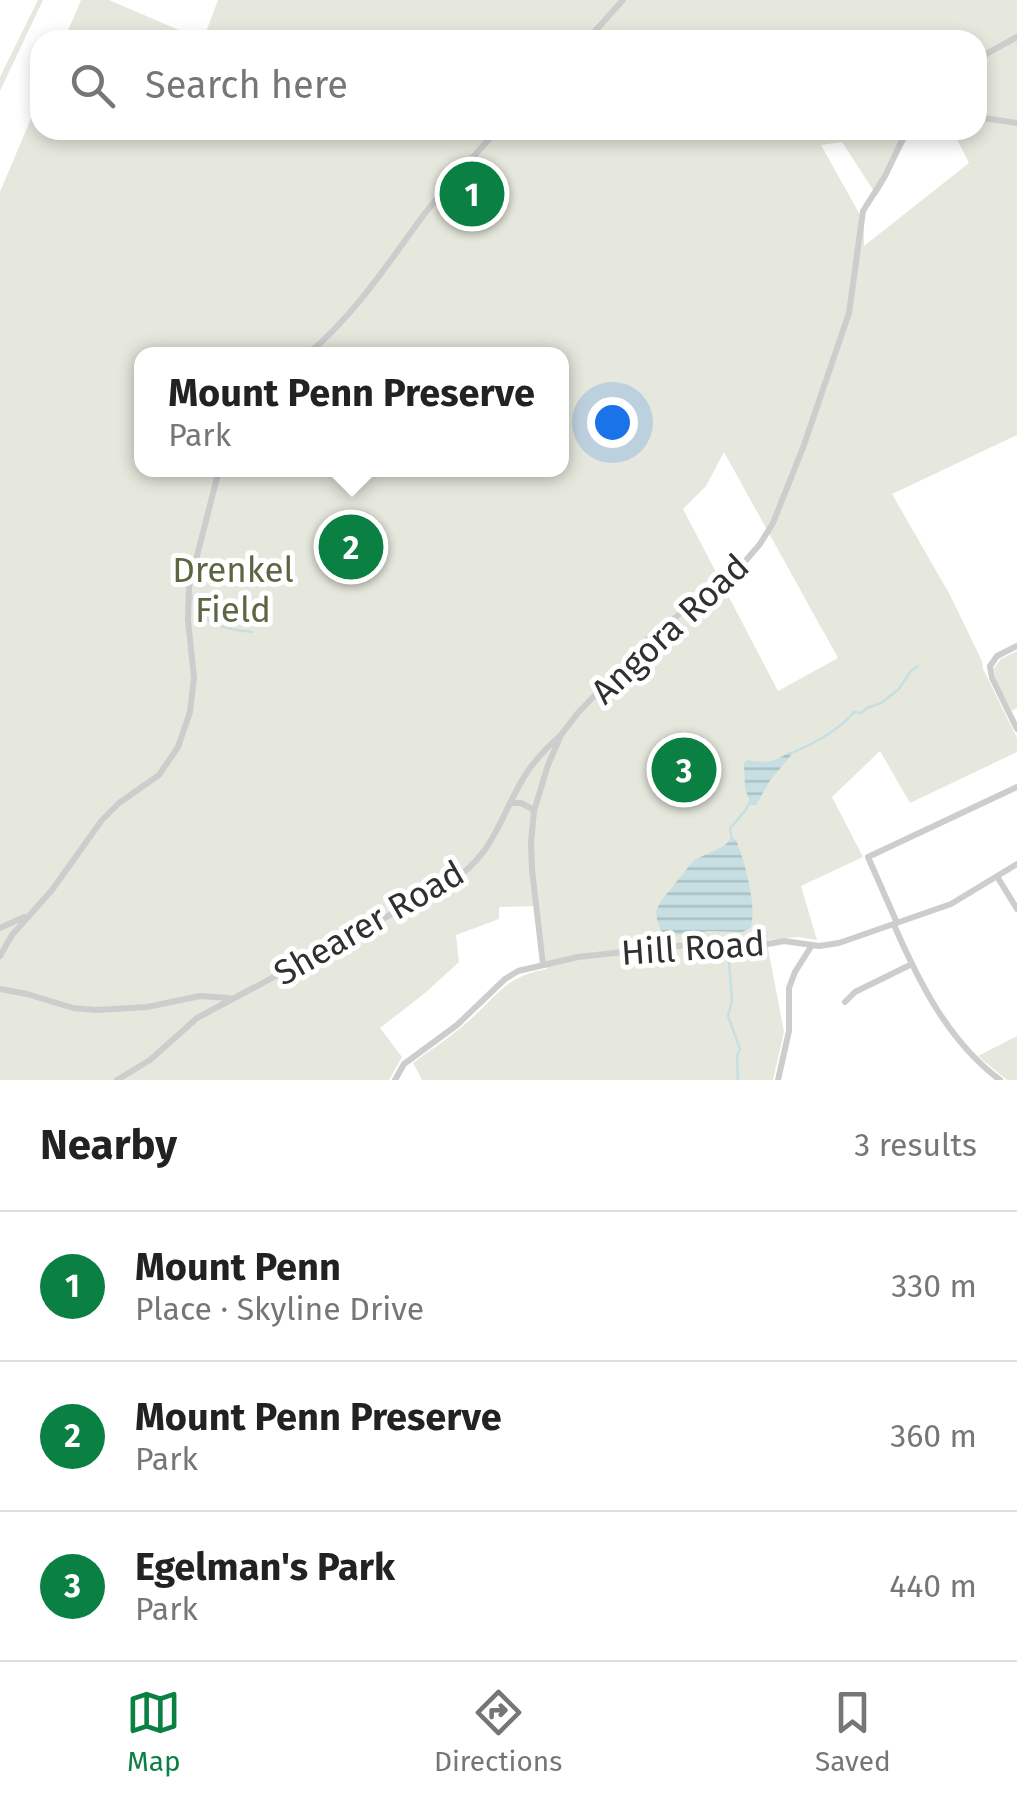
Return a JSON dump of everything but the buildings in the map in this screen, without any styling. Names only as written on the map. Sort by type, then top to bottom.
[{"type":"street","points":[[596,30],[623,0]]},
{"type":"street","points":[[987,53],[1017,36]]},
{"type":"street","points":[[987,119],[1017,124]]},
{"type":"street","points":[[316,347],[358,304],[432,205],[489,140]]},
{"type":"street","name":"Angora Road","points":[[543,964],[531,858],[534,811],[561,735],[648,639],[742,565],[768,532],[804,445],[848,313],[863,211],[903,140]]},
{"type":"street","points":[[0,955],[109,812],[159,776],[178,747],[190,712],[194,678],[189,587],[217,477]]},
{"type":"street","points":[[1017,646],[997,656],[990,666],[1017,730]]},
{"type":"street","name":"Shearer Road","points":[[117,1080],[150,1060],[197,1018],[230,998],[454,881],[486,850],[524,778],[538,757],[561,735]]},
{"type":"street","points":[[1000,1080],[956,1038],[941,1017],[912,964],[868,857],[1017,787]]},
{"type":"street","points":[[511,803],[521,802],[534,811]]},
{"type":"street","name":"Hill Road","points":[[396,1080],[404,1064],[518,971],[622,951],[686,945],[839,943],[951,904],[1017,864]]},
{"type":"street","points":[[998,878],[1017,909]]},
{"type":"street","points":[[0,928],[30,914]]},
{"type":"street","points":[[0,941],[0,955]]},
{"type":"street","points":[[778,1080],[790,1025],[789,988],[794,972],[812,945]]},
{"type":"street","points":[[845,1002],[855,992],[912,964]]},
{"type":"street","points":[[0,989],[83,1010],[147,1007],[189,998],[230,998]]},
{"type":"street","points":[[189,998],[195,999],[200,1007],[197,1018]]},
{"type":"green space","points":[[38,0],[43,0],[0,91],[0,77]]},
{"type":"green space","points":[[81,0],[109,0],[179,30],[68,30]]},
{"type":"green space","name":"Drenkel Field","points":[[218,0],[1017,0],[1017,435],[892,494],[950,595],[982,661],[1017,738],[1017,752],[910,803],[880,751],[832,797],[863,857],[801,886],[817,940],[768,940],[784,1032],[773,1080],[422,1080],[413,1063],[458,1030],[510,983],[547,969],[538,906],[499,907],[499,919],[456,935],[459,962],[380,1028],[402,1057],[389,1080],[0,1080],[0,192],[30,121],[30,140],[907,140],[877,196],[842,142],[821,145],[864,222],[864,246],[969,163],[957,140],[987,140],[987,30],[207,30]],"holes":[[[724,452],[838,658],[778,691],[683,509],[706,486]]]},
{"type":"green space","points":[[1017,651],[1017,708],[1012,711],[996,682],[994,668],[1001,659]]},
{"type":"green space","points":[[1017,1036],[1017,1080],[1007,1080],[978,1056]]},
{"type":"water","points":[[792,754],[756,805],[751,805],[745,788],[744,763],[774,760]]},
{"type":"water","points":[[732,838],[736,840],[749,884],[751,928],[742,932],[709,931],[663,937],[656,911],[661,901],[694,860]]},
{"type":"waterway","points":[[192,595],[201,613],[214,624],[252,632]]},
{"type":"waterway","points":[[794,752],[826,736],[854,712],[861,713],[881,703],[918,666]]},
{"type":"waterway","points":[[732,841],[730,828],[750,802]]},
{"type":"waterway","points":[[728,949],[732,1000],[728,1016],[740,1049],[738,1080]]},
{"type":"place","name":"Mount Penn","points":[[472,194]]},
{"type":"place","name":"Mount Penn Preserve","points":[[351,547]]},
{"type":"place","name":"Egelman's Park","points":[[684,770]]}]
